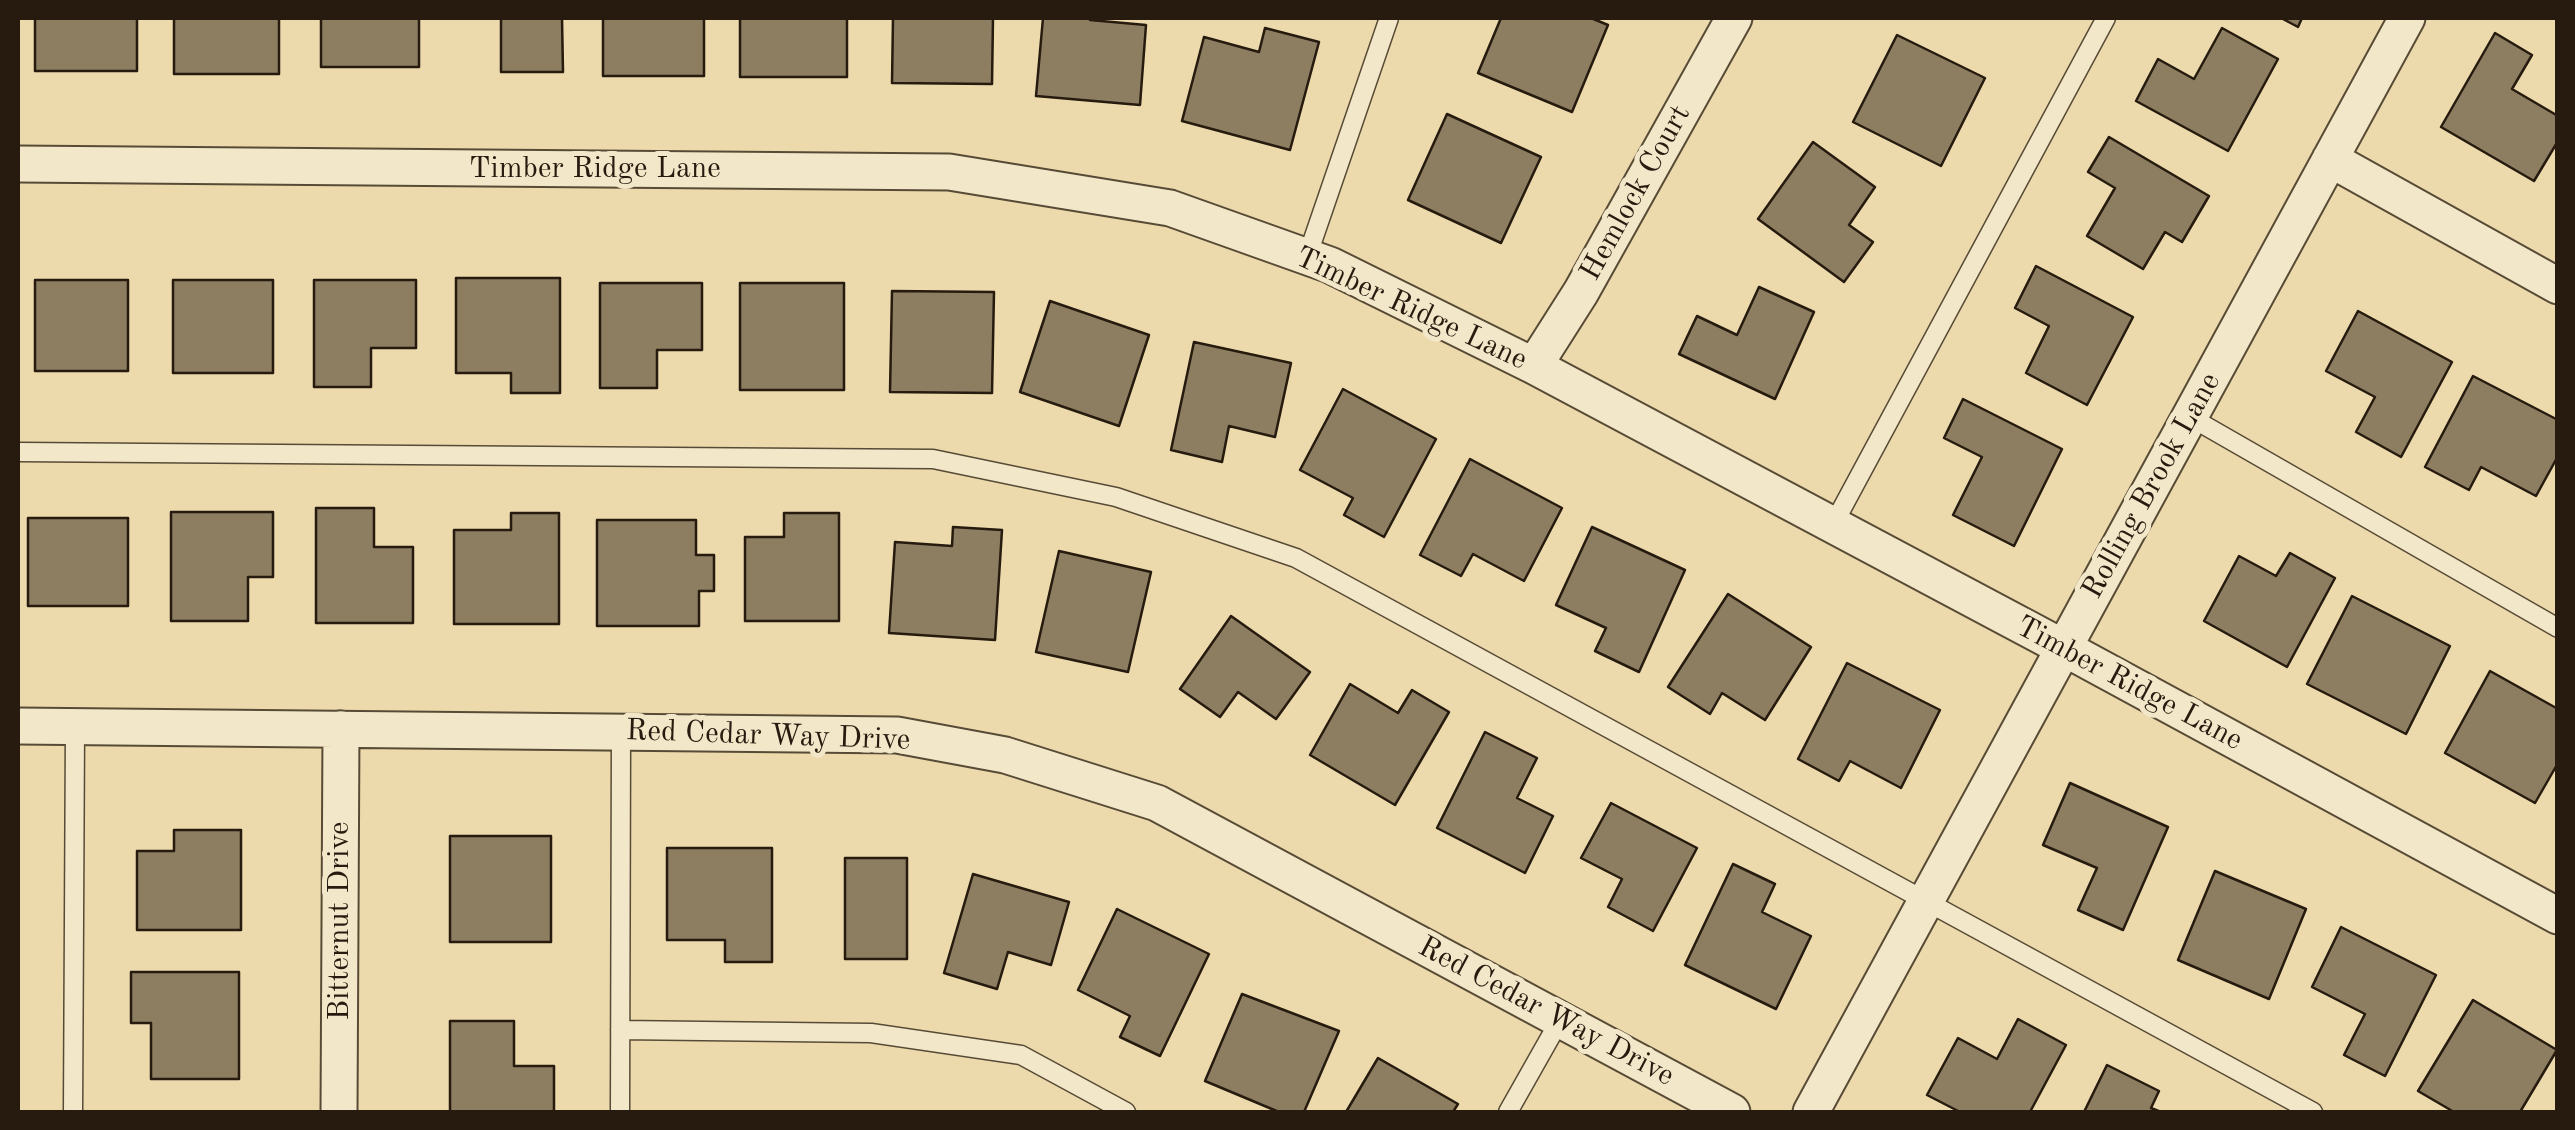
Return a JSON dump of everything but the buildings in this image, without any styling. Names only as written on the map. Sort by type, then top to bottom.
[{"type":"street","name":"Hemlock Court","points":[[1534,366],[1591,275],[1734,18]]},
{"type":"street","name":"Rolling Brook Lane","points":[[1812,1112],[2407,18]]},
{"type":"street","points":[[2330,159],[2558,286]]},
{"type":"street","name":"Timber Ridge Lane","points":[[18,164],[949,172],[1170,208],[1330,265],[1534,366],[2558,916]]},
{"type":"street","name":"Red Cedar Way Drive","points":[[18,726],[897,735],[1005,755],[1157,803],[1732,1112]]},
{"type":"street","name":"Bitternut Drive","points":[[339,1112],[341,728]]},
{"type":"lane","points":[[1308,256],[1388,18]]},
{"type":"lane","points":[[1832,525],[2106,18]]},
{"type":"lane","points":[[2190,418],[2558,628]]},
{"type":"lane","points":[[18,452],[933,458],[1116,497],[1296,558],[2313,1112]]},
{"type":"lane","points":[[74,727],[74,1112]]},
{"type":"lane","points":[[620,1112],[621,732]]},
{"type":"lane","points":[[1508,1112],[1560,1020]]},
{"type":"lane","points":[[620,1030],[871,1034],[1020,1055],[1126,1112]]}]
